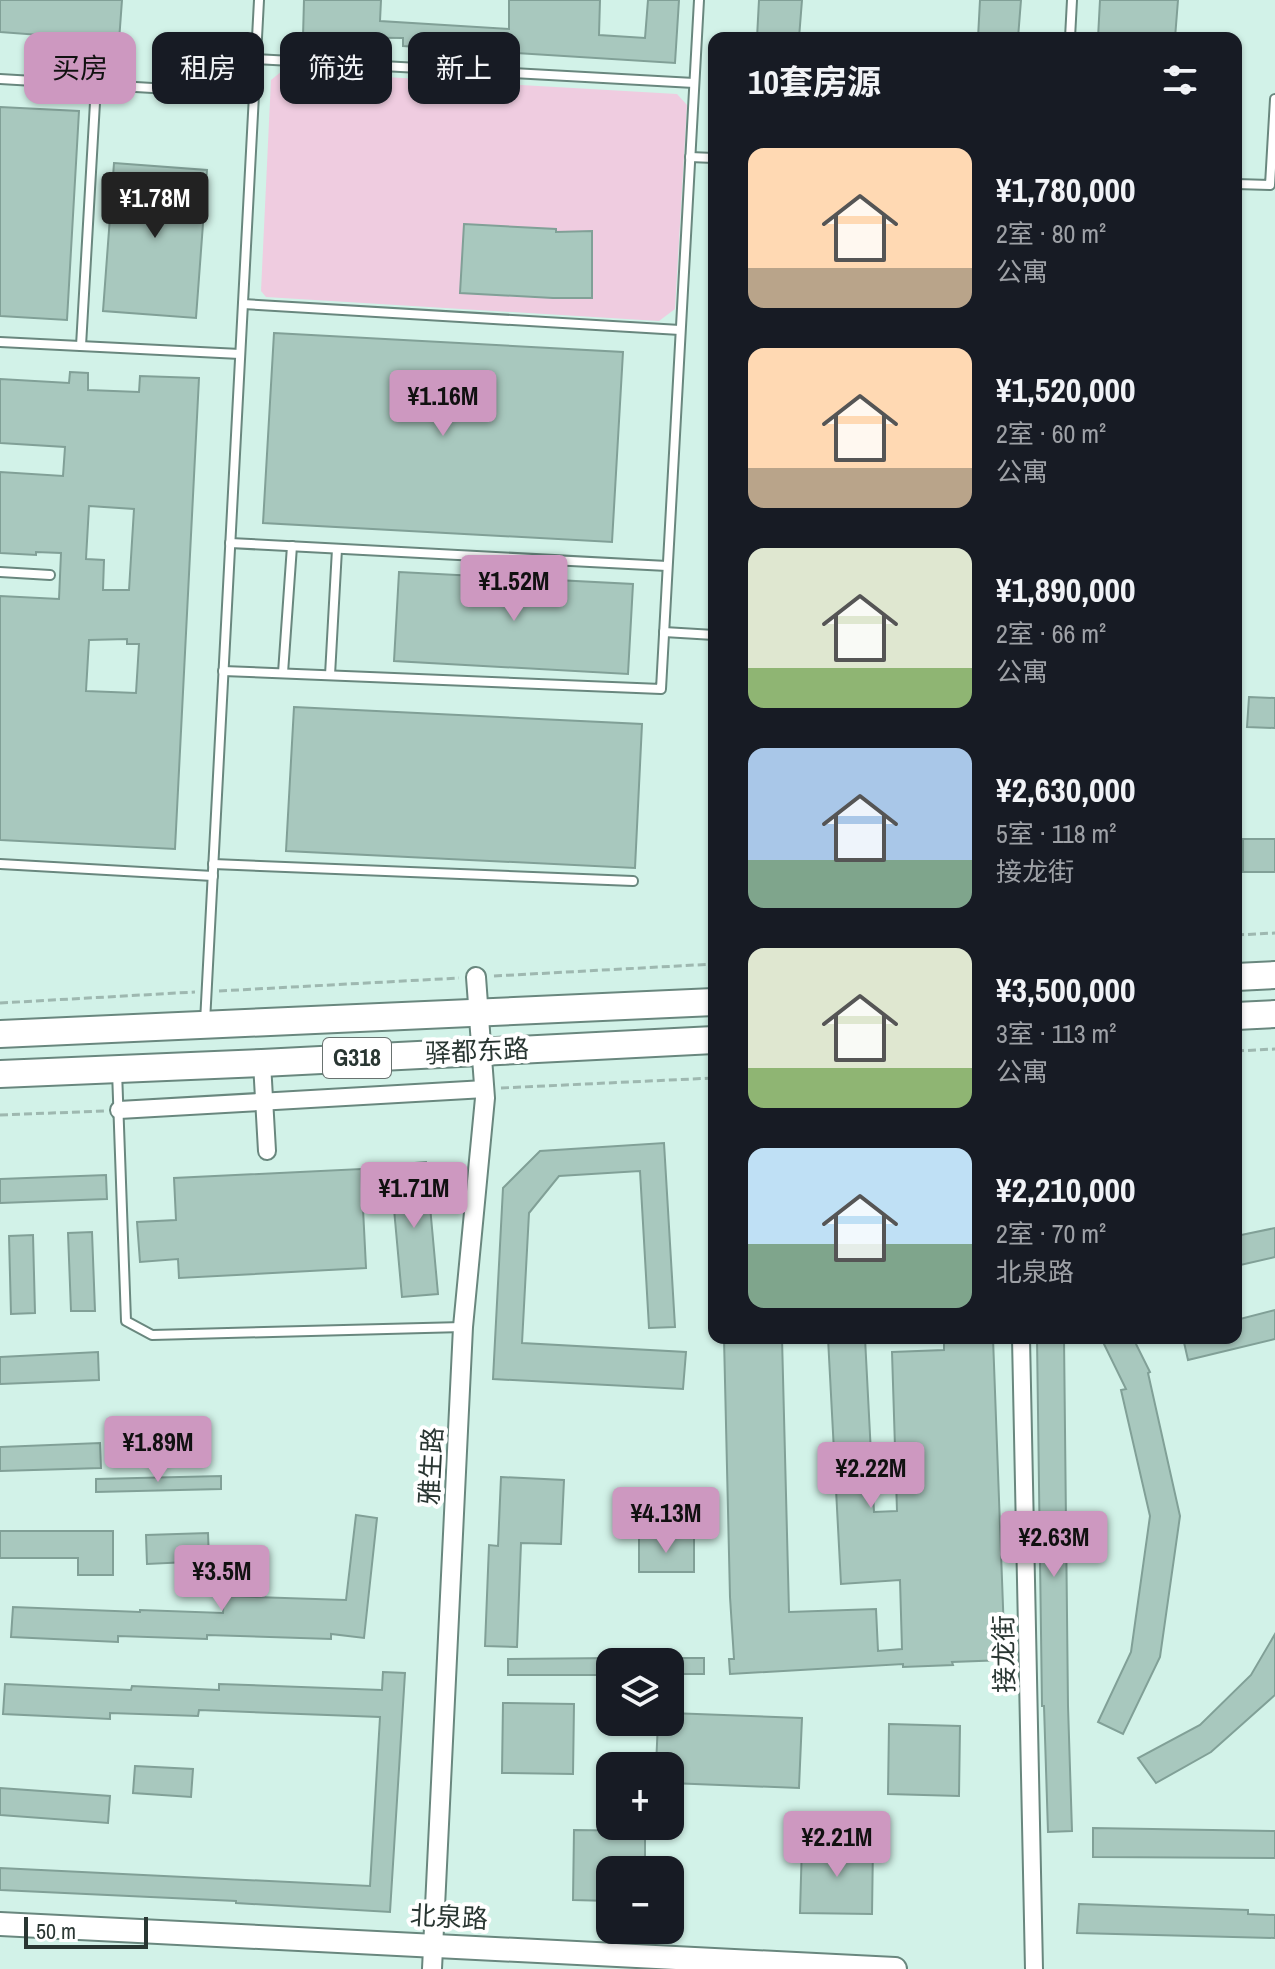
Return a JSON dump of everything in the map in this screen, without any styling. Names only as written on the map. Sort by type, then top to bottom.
[{"type":"highway","points":[[1242,977],[1275,975]]},
{"type":"highway","name":"驿都东路","points":[[0,1034],[708,1002]]},
{"type":"highway","points":[[1242,1016],[1275,1014]]},
{"type":"highway","name":"驿都东路","points":[[0,1074],[708,1040]]},
{"type":"main road","name":"北泉路","points":[[0,1924],[620,1969]]},
{"type":"main road","name":"北泉路","points":[[0,1936],[432,1957],[895,1969]]},
{"type":"street","name":"雅生路","points":[[432,1957],[463,1327],[485,1089],[476,977]]},
{"type":"street","points":[[262,1063],[267,1151]]},
{"type":"street","points":[[119,1110],[485,1089]]},
{"type":"street","name":"接龙街","points":[[1021,1344],[1034,1969]]},
{"type":"lane","points":[[257,32],[259,0]]},
{"type":"lane","points":[[223,671],[661,689],[699,0]]},
{"type":"lane","points":[[1070,32],[1072,0]]},
{"type":"lane","points":[[264,59],[694,83]]},
{"type":"lane","points":[[0,79],[24,80]]},
{"type":"lane","points":[[1242,184],[1270,185],[1275,99]]},
{"type":"lane","points":[[81,346],[95,104]]},
{"type":"lane","points":[[205,1024],[253,104]]},
{"type":"lane","points":[[690,157],[708,158]]},
{"type":"lane","points":[[243,304],[680,330]]},
{"type":"lane","points":[[0,342],[240,354]]},
{"type":"lane","points":[[230,543],[667,566]]},
{"type":"lane","points":[[283,673],[292,546]]},
{"type":"lane","points":[[330,675],[337,549]]},
{"type":"lane","points":[[0,572],[50,575]]},
{"type":"lane","points":[[664,632],[708,635]]},
{"type":"lane","points":[[0,864],[213,876]]},
{"type":"lane","points":[[213,864],[633,881]]},
{"type":"lane","points":[[117,1069],[126,1321],[152,1335],[463,1327]]},
{"type":"path","points":[[1242,935],[1275,933]]},
{"type":"path","points":[[0,1003],[708,964]]},
{"type":"path","points":[[1242,1051],[1275,1049]]},
{"type":"path","points":[[485,1089],[708,1078]]},
{"type":"path","points":[[0,1115],[119,1110]]},
{"type":"shaded area","points":[[280,73],[280,104],[392,104],[392,77],[408,78],[408,104],[520,104],[520,85],[677,94],[687,105],[675,309],[659,321],[266,297],[261,291],[271,80]]},
{"type":"building","points":[[0,0],[122,0],[120,32],[0,32]]},
{"type":"building","points":[[304,0],[381,0],[380,21],[509,29],[509,0],[600,0],[599,35],[645,38],[648,0],[679,0],[675,63],[520,53],[520,32],[408,32],[408,46],[403,46],[403,38],[392,38],[392,32],[303,32]]},
{"type":"building","points":[[759,0],[802,0],[799,32],[757,32]]},
{"type":"building","points":[[980,0],[1021,0],[1018,32],[978,32]]},
{"type":"building","points":[[1100,0],[1178,0],[1175,32],[1098,32]]},
{"type":"building","points":[[0,107],[79,111],[67,320],[0,316]]},
{"type":"building","points":[[114,163],[207,170],[196,318],[103,311]]},
{"type":"building","points":[[464,224],[556,229],[556,232],[592,231],[592,298],[460,293]]},
{"type":"building","points":[[274,333],[623,352],[612,542],[263,523]]},
{"type":"building","points":[[70,372],[88,373],[88,390],[139,392],[140,376],[199,378],[175,849],[0,840],[0,596],[59,599],[61,553],[0,553],[0,472],[63,476],[65,447],[0,443],[0,379],[69,383]],"holes":[[[89,506],[134,509],[129,590],[103,590],[104,560],[86,559]],[[127,639],[127,644],[139,644],[136,693],[86,691],[89,640]]]},
{"type":"building","points":[[399,572],[633,584],[628,674],[394,661]]},
{"type":"building","points":[[1249,697],[1275,698],[1275,728],[1247,727]]},
{"type":"building","points":[[294,707],[642,724],[635,868],[286,851]]},
{"type":"building","points":[[1243,839],[1275,839],[1275,872],[1243,872]]},
{"type":"building","points":[[664,1143],[675,1327],[649,1328],[640,1171],[559,1176],[529,1213],[522,1343],[686,1352],[683,1389],[493,1379],[503,1188],[540,1151]]},
{"type":"building","points":[[426,1162],[438,1294],[402,1297],[390,1165]]},
{"type":"building","points":[[361,1169],[366,1268],[179,1278],[178,1259],[140,1262],[137,1222],[176,1220],[174,1178]]},
{"type":"building","points":[[106,1175],[107,1199],[0,1203],[0,1179]]},
{"type":"building","points":[[1275,1228],[1275,1257],[1242,1265],[1242,1235]]},
{"type":"building","points":[[92,1232],[95,1311],[71,1311],[68,1233]]},
{"type":"building","points":[[33,1235],[35,1313],[11,1314],[9,1236]]},
{"type":"building","points":[[1275,1310],[1275,1339],[1188,1360],[1184,1344],[1242,1344],[1242,1318]]},
{"type":"building","points":[[724,1344],[782,1344],[789,1612],[876,1609],[878,1651],[902,1649],[900,1580],[841,1584],[828,1344],[865,1344],[874,1512],[897,1511],[892,1352],[944,1350],[944,1344],[993,1344],[1005,1660],[730,1674],[729,1659],[734,1659]]},
{"type":"building","points":[[1037,1344],[1064,1344],[1072,1831],[1048,1832],[1042,1706]]},
{"type":"building","points":[[1104,1344],[1136,1344],[1150,1372],[1180,1516],[1160,1657],[1123,1734],[1098,1722],[1131,1652],[1150,1516],[1121,1390],[1126,1389]]},
{"type":"building","points":[[98,1352],[99,1380],[0,1384],[0,1357]]},
{"type":"building","points":[[100,1443],[101,1468],[0,1471],[0,1447]]},
{"type":"building","points":[[221,1476],[221,1489],[96,1492],[96,1479]]},
{"type":"building","points":[[501,1477],[564,1480],[561,1544],[521,1543],[517,1647],[485,1646],[489,1545],[498,1546]]},
{"type":"building","points":[[356,1515],[377,1518],[364,1638],[331,1634],[331,1639],[118,1636],[118,1642],[11,1637],[13,1607],[223,1613],[224,1596],[346,1600]]},
{"type":"building","points":[[0,1531],[113,1531],[113,1575],[78,1575],[78,1558],[0,1558]]},
{"type":"building","points":[[208,1533],[209,1561],[147,1564],[146,1535]]},
{"type":"building","points":[[639,1538],[694,1538],[694,1572],[639,1572]]},
{"type":"building","points":[[1275,1634],[1275,1695],[1211,1752],[1156,1783],[1138,1758],[1200,1725],[1251,1675]]},
{"type":"building","points":[[596,1658],[596,1675],[508,1675],[508,1659]]},
{"type":"building","points":[[684,1658],[704,1658],[704,1674],[684,1674]]},
{"type":"building","points":[[383,1672],[405,1673],[390,1912],[0,1890],[0,1868],[370,1886],[380,1717],[199,1710],[198,1716],[110,1713],[110,1719],[3,1714],[5,1684],[131,1690],[132,1686],[219,1690],[219,1684],[382,1690]]},
{"type":"building","points":[[503,1703],[574,1704],[573,1774],[502,1773]]},
{"type":"building","points":[[684,1714],[802,1718],[799,1788],[684,1784],[684,1752],[657,1752],[657,1736],[684,1736]]},
{"type":"building","points":[[889,1724],[960,1726],[959,1796],[888,1794]]},
{"type":"building","points":[[135,1766],[193,1769],[191,1797],[133,1793]]},
{"type":"building","points":[[0,1788],[110,1796],[108,1823],[0,1815]]},
{"type":"building","points":[[1093,1828],[1275,1831],[1275,1858],[1093,1857]]},
{"type":"building","points":[[574,1830],[596,1830],[596,1840],[645,1840],[645,1856],[596,1856],[596,1901],[573,1900]]},
{"type":"building","points":[[802,1843],[873,1844],[872,1914],[800,1913]]},
{"type":"building","points":[[1079,1904],[1248,1910],[1248,1914],[1275,1915],[1275,1938],[1077,1933]]}]
